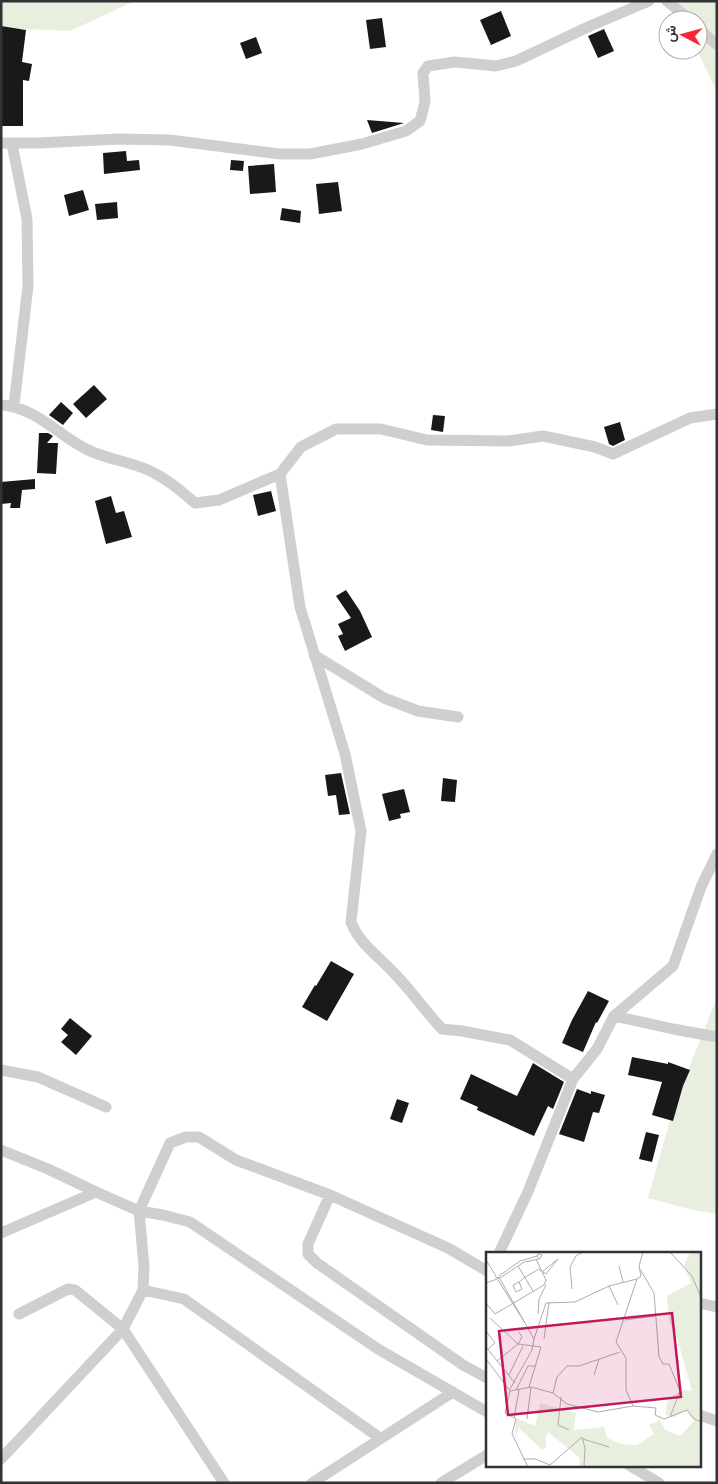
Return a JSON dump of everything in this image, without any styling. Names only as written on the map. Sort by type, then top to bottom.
[{"type":"street","points":[[14,405],[28,286],[27,219],[7,143],[119,139],[170,140],[280,154],[310,154],[362,144],[406,131],[420,121],[425,102],[423,73],[428,66],[455,62],[496,66],[516,61],[590,26],[650,1]]},
{"type":"street","points":[[667,1],[678,10]]},
{"type":"street","points":[[1,405],[14,405],[45,422],[86,449],[148,470],[172,484],[196,503],[220,500],[280,474],[301,447],[336,429],[381,429],[427,440],[509,441],[543,436],[595,447],[613,454],[690,418],[717,414]]},
{"type":"street","points":[[280,474],[300,608],[345,754],[362,831],[351,922],[355,932],[362,942],[394,973],[442,1029],[510,1040],[573,1079]]},
{"type":"street","points":[[314,655],[384,698],[418,711],[458,717]]},
{"type":"street","points":[[499,1252],[527,1194],[573,1079],[597,1049],[614,1016],[673,966],[701,886],[717,854]]},
{"type":"street","points":[[614,1016],[717,1037]]},
{"type":"street","points":[[1,1070],[38,1077],[106,1107]]},
{"type":"street","points":[[1,1459],[123,1330],[143,1290],[144,1266],[139,1211],[170,1143],[186,1136],[199,1137],[236,1160],[330,1195],[448,1248],[486,1270]]},
{"type":"street","points":[[1,1150],[48,1169],[139,1211],[190,1222],[378,1349],[486,1411]]},
{"type":"street","points":[[1,1233],[96,1192]]},
{"type":"street","points":[[330,1195],[308,1244],[308,1254],[317,1263],[463,1365],[486,1377]]},
{"type":"street","points":[[18,1314],[68,1289],[76,1290],[123,1330],[224,1483]]},
{"type":"street","points":[[143,1290],[184,1299],[380,1438]]},
{"type":"street","points":[[700,1303],[717,1307]]},
{"type":"street","points":[[312,1483],[453,1392]]},
{"type":"street","points":[[700,1415],[717,1421]]},
{"type":"street","points":[[441,1483],[486,1456]]},
{"type":"street","points":[[631,1466],[659,1483]]},
{"type":"green space","points":[[1,1],[135,1],[70,31],[1,28]]},
{"type":"green space","points":[[674,1],[717,1],[717,92],[702,60],[708,60],[708,10],[678,10]]},
{"type":"green space","points":[[717,997],[717,1214],[693,1210],[648,1198],[674,1106]]},
{"type":"building","points":[[501,11],[511,36],[491,45],[480,20]]},
{"type":"building","points":[[382,18],[386,47],[370,49],[366,20]]},
{"type":"building","points":[[1,26],[26,30],[22,62],[32,64],[29,81],[23,80],[23,126],[2,126]]},
{"type":"building","points":[[604,29],[614,51],[598,58],[588,36]]},
{"type":"building","points":[[256,37],[262,53],[246,59],[240,43]]},
{"type":"building","points":[[367,120],[404,123],[372,133]]},
{"type":"building","points":[[126,151],[127,161],[139,160],[140,170],[104,174],[103,153]]},
{"type":"building","points":[[231,160],[244,161],[243,171],[230,170]]},
{"type":"building","points":[[274,164],[276,192],[250,194],[248,166]]},
{"type":"building","points":[[338,182],[342,211],[319,214],[316,184]]},
{"type":"building","points":[[83,190],[89,210],[69,216],[64,195]]},
{"type":"building","points":[[117,202],[118,218],[97,220],[95,204]]},
{"type":"building","points":[[282,208],[301,211],[300,223],[280,220]]},
{"type":"building","points":[[94,385],[107,399],[86,418],[73,404]]},
{"type":"building","points":[[61,402],[73,413],[63,425],[49,415]]},
{"type":"building","points":[[433,415],[445,416],[443,432],[431,430]]},
{"type":"building","points":[[620,422],[625,440],[613,446],[609,444],[604,427]]},
{"type":"building","points":[[39,433],[48,433],[53,436],[47,443],[58,443],[56,474],[37,473]]},
{"type":"building","points":[[35,479],[35,489],[22,490],[20,508],[10,508],[11,503],[1,504],[1,482]]},
{"type":"building","points":[[271,491],[276,511],[258,516],[253,495]]},
{"type":"building","points":[[111,496],[116,513],[124,511],[132,537],[106,544],[95,501]]},
{"type":"building","points":[[346,590],[360,611],[372,637],[345,651],[338,636],[343,634],[338,624],[351,618],[336,596]]},
{"type":"building","points":[[341,773],[350,814],[339,815],[336,795],[328,796],[325,775]]},
{"type":"building","points":[[443,778],[457,780],[455,802],[441,801]]},
{"type":"building","points":[[404,789],[410,812],[400,814],[401,818],[389,821],[382,794]]},
{"type":"building","points":[[331,961],[354,974],[327,1021],[302,1007]]},
{"type":"building","points":[[588,991],[609,1001],[596,1022],[583,1052],[562,1043]]},
{"type":"building","points":[[70,1018],[92,1036],[76,1055],[61,1042],[68,1035],[61,1029]]},
{"type":"building","points":[[632,1057],[668,1064],[668,1062],[690,1070],[683,1086],[673,1121],[652,1115],[662,1082],[628,1075]]},
{"type":"building","points":[[533,1063],[564,1082],[553,1109],[548,1106],[534,1136],[477,1110],[478,1107],[460,1099],[471,1074],[517,1096]]},
{"type":"building","points":[[577,1089],[591,1094],[591,1091],[605,1095],[599,1113],[593,1112],[584,1142],[559,1134]]},
{"type":"building","points":[[397,1099],[409,1103],[402,1123],[390,1119]]},
{"type":"building","points":[[646,1132],[659,1135],[652,1162],[639,1159]]}]
